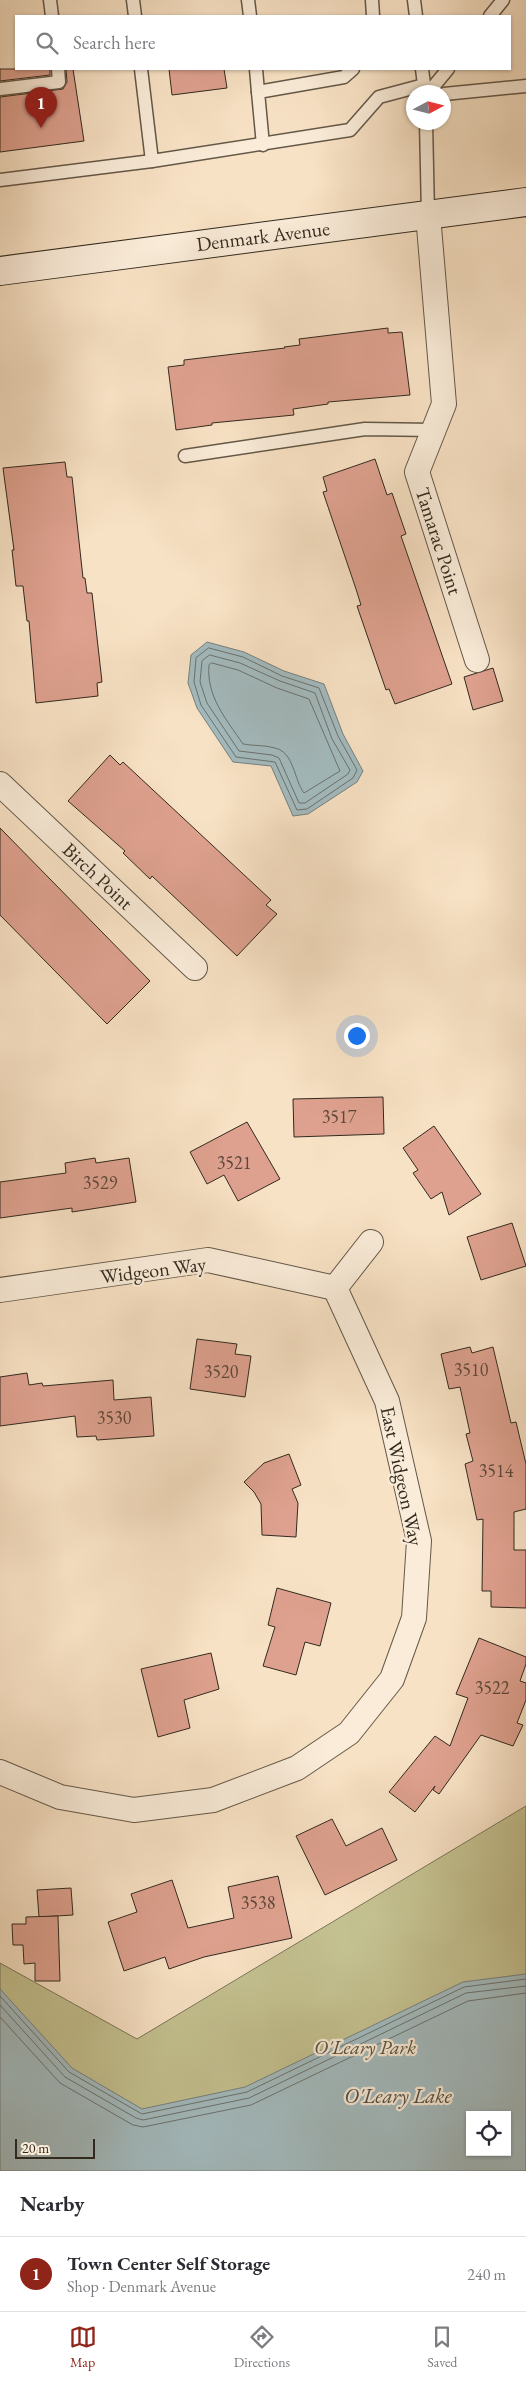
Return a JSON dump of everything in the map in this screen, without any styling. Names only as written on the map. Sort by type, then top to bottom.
[{"type":"street","name":"Denmark Avenue","points":[[0,271],[526,202]]},
{"type":"street","name":"Tamarac Point","points":[[428,215],[444,404],[417,472],[477,660]]},
{"type":"street","name":"Birch Point","points":[[0,784],[195,968]]},
{"type":"street","points":[[335,1288],[371,1242]]},
{"type":"street","name":"Widgeon Way","points":[[0,1290],[208,1260],[335,1288]]},
{"type":"street","name":"East Widgeon Way","points":[[0,1772],[60,1797],[134,1810],[212,1800],[297,1768],[349,1733],[392,1679],[414,1618],[419,1541],[387,1401],[335,1288]]},
{"type":"lane","points":[[50,0],[52,15]]},
{"type":"lane","points":[[133,0],[135,15]]},
{"type":"lane","points":[[248,0],[250,15]]},
{"type":"lane","points":[[372,0],[373,15]]},
{"type":"lane","points":[[414,0],[416,15]]},
{"type":"lane","points":[[491,15],[503,0]]},
{"type":"lane","points":[[0,89],[60,82],[58,70]]},
{"type":"lane","points":[[141,70],[152,162]]},
{"type":"lane","points":[[256,70],[263,145]]},
{"type":"lane","points":[[258,92],[344,77],[352,70]]},
{"type":"lane","points":[[422,70],[425,85]]},
{"type":"lane","points":[[431,85],[447,70]]},
{"type":"lane","points":[[451,93],[526,86]]},
{"type":"lane","points":[[0,180],[152,162],[350,130],[379,97],[406,93]]},
{"type":"lane","points":[[426,130],[428,215]]},
{"type":"lane","points":[[185,456],[365,429],[434,430]]},
{"type":"green space","name":"O'Leary Park","points":[[526,1806],[526,2171],[0,2171],[0,1963],[137,2039]]},
{"type":"water","points":[[207,642],[244,652],[284,671],[324,684],[343,734],[363,771],[357,782],[308,814],[293,816],[271,766],[233,762],[197,708],[188,683],[191,655]]},
{"type":"water","name":"O'Leary Lake","points":[[526,1974],[526,2171],[0,2171],[0,1989],[72,2068],[142,2109],[245,2087],[463,1982]]},
{"type":"building","points":[[0,69],[50,70],[50,75],[0,81]]},
{"type":"building","points":[[66,70],[73,70],[84,141],[0,152],[0,97],[63,89],[67,82]]},
{"type":"building","points":[[169,70],[224,70],[227,88],[172,95]]},
{"type":"building","points":[[388,328],[388,333],[402,332],[410,395],[328,402],[328,404],[293,409],[294,415],[212,423],[212,425],[176,430],[168,367],[184,365],[184,360],[300,345],[299,339]]},
{"type":"building","points":[[375,459],[387,495],[392,493],[406,534],[401,536],[452,684],[395,704],[389,689],[386,690],[357,606],[361,605],[323,492],[327,491],[323,477]]},
{"type":"building","points":[[65,462],[67,477],[72,477],[83,578],[85,578],[87,593],[92,593],[102,682],[97,683],[98,696],[36,703],[29,621],[27,621],[23,586],[16,586],[12,550],[14,550],[3,468]]},
{"type":"building","points":[[493,668],[503,701],[473,710],[464,677]]},
{"type":"building","points":[[110,755],[120,765],[123,762],[271,900],[266,905],[277,914],[237,956],[152,876],[150,879],[123,853],[125,851],[68,801]]},
{"type":"building","points":[[0,828],[150,981],[107,1024],[0,915]]},
{"type":"building","points":[[383,1097],[384,1134],[294,1137],[293,1099]]},
{"type":"building","points":[[247,1122],[280,1179],[238,1201],[224,1175],[207,1184],[190,1152]]},
{"type":"building","points":[[434,1126],[481,1194],[449,1215],[442,1192],[431,1199],[413,1173],[418,1170],[403,1148]]},
{"type":"building","points":[[95,1158],[96,1163],[129,1158],[136,1202],[72,1212],[72,1208],[0,1218],[0,1182],[66,1173],[65,1163]]},
{"type":"building","points":[[512,1223],[526,1266],[481,1280],[467,1237]]},
{"type":"building","points":[[197,1339],[237,1344],[235,1354],[251,1356],[245,1397],[190,1389]]},
{"type":"building","points":[[470,1347],[472,1353],[493,1347],[511,1423],[516,1422],[526,1464],[526,1509],[514,1512],[514,1550],[526,1550],[526,1608],[491,1607],[491,1591],[482,1591],[483,1519],[477,1520],[465,1464],[473,1461],[466,1434],[470,1433],[460,1387],[449,1389],[441,1354]]},
{"type":"building","points":[[27,1373],[29,1385],[42,1383],[43,1386],[113,1380],[114,1400],[151,1397],[154,1436],[97,1440],[96,1436],[77,1437],[75,1416],[0,1426],[0,1377]]},
{"type":"building","points":[[289,1454],[301,1485],[292,1489],[298,1503],[296,1537],[262,1535],[261,1504],[254,1492],[244,1482],[264,1463]]},
{"type":"building","points":[[277,1588],[331,1603],[320,1646],[305,1642],[296,1675],[263,1666],[275,1627],[268,1625]]},
{"type":"building","points":[[479,1638],[526,1657],[526,1664],[520,1681],[526,1683],[526,1700],[517,1723],[523,1725],[513,1746],[481,1735],[439,1794],[433,1790],[435,1786],[415,1812],[389,1792],[435,1736],[450,1746],[468,1698],[456,1694]]},
{"type":"building","points":[[211,1653],[219,1689],[184,1700],[190,1728],[158,1737],[141,1669]]},
{"type":"building","points":[[332,1819],[346,1846],[382,1828],[397,1860],[325,1895],[296,1836]]},
{"type":"building","points":[[278,1876],[292,1938],[204,1957],[169,1969],[165,1957],[124,1971],[108,1922],[137,1912],[131,1894],[172,1880],[188,1928],[234,1918],[228,1887]]},
{"type":"building","points":[[71,1888],[73,1915],[39,1917],[37,1890]]},
{"type":"building","points":[[58,1916],[60,1981],[35,1981],[35,1963],[24,1964],[23,1945],[13,1945],[12,1924],[26,1924],[26,1917]]},
{"type":"place","name":"Town Center Self Storage","points":[[41,128]]}]
